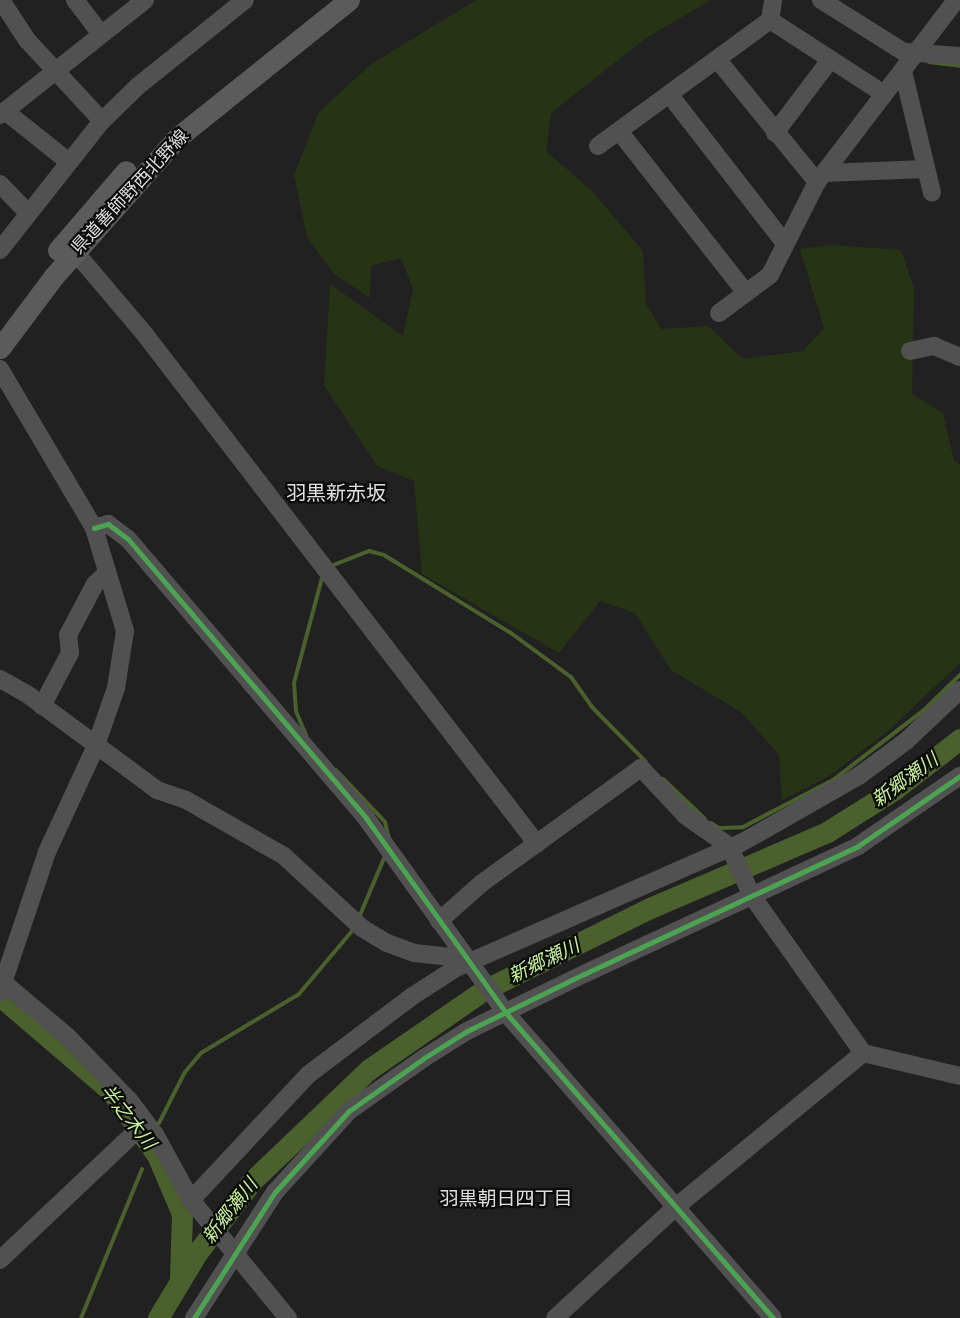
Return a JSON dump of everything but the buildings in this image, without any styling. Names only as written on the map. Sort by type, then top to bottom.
[{"type":"main road","name":"県道善師野西北野線","points":[[0,326],[101,197],[165,131],[326,0]]},
{"type":"main road","name":"県道善師野西北野線","points":[[0,348],[75,252],[178,137],[349,0]]},
{"type":"street","points":[[0,0],[55,72],[102,121]]},
{"type":"street","points":[[75,0],[101,34]]},
{"type":"street","points":[[69,162],[2,113],[145,0]]},
{"type":"street","points":[[0,250],[102,121],[138,86],[245,0]]},
{"type":"street","points":[[598,146],[770,20],[773,0]]},
{"type":"street","points":[[821,0],[904,52],[910,61],[926,169],[932,194]]},
{"type":"street","points":[[718,313],[770,275],[784,242],[820,178],[910,61],[949,3]]},
{"type":"street","points":[[770,20],[884,94]]},
{"type":"street","points":[[910,61],[960,56]]},
{"type":"street","points":[[718,59],[775,133],[820,178],[926,169]]},
{"type":"street","points":[[775,133],[830,60]]},
{"type":"street","points":[[669,94],[784,242]]},
{"type":"street","points":[[619,131],[746,293]]},
{"type":"street","points":[[0,184],[28,213]]},
{"type":"street","points":[[75,252],[143,332],[537,844]]},
{"type":"street","points":[[910,351],[934,346],[960,357]]},
{"type":"street","points":[[0,370],[94,528],[125,631],[116,688],[95,748],[47,852],[2,987],[67,1036],[129,1100],[156,1136],[192,1202],[230,1251],[288,1318]]},
{"type":"street","points":[[94,528],[108,524],[128,539],[366,818],[506,1013],[587,1110],[678,1206],[773,1318]]},
{"type":"street","points":[[42,706],[70,653],[68,635],[95,584],[107,573]]},
{"type":"street","points":[[0,679],[42,706],[95,748],[157,790],[186,800],[284,856],[362,928],[387,943],[414,953],[467,960]]},
{"type":"street","points":[[192,1202],[309,1074],[374,1023],[467,960],[730,846],[860,775],[905,742],[960,690]]},
{"type":"street","points":[[440,921],[482,883],[641,768],[686,816],[730,846],[752,896],[863,1053],[960,1076]]},
{"type":"street","points":[[194,1318],[230,1251],[275,1192],[349,1112],[460,1035],[858,846],[960,776]]},
{"type":"street","points":[[555,1318],[678,1206],[863,1053]]},
{"type":"street","points":[[0,1260],[131,1136]]},
{"type":"green space","points":[[476,0],[711,0],[646,38],[551,113],[546,151],[591,190],[643,251],[646,304],[661,329],[708,326],[743,359],[803,351],[824,328],[800,249],[830,245],[901,250],[914,289],[912,394],[943,413],[954,461],[960,464],[960,663],[887,732],[829,776],[782,800],[779,755],[741,712],[671,670],[635,613],[600,601],[559,653],[422,574],[414,481],[377,466],[324,385],[330,284],[403,336],[413,289],[401,258],[371,266],[370,298],[334,274],[307,237],[294,175],[318,113],[370,65]]},
{"type":"waterway","points":[[929,62],[960,66]]},
{"type":"waterway","points":[[331,566],[369,551],[384,555],[511,633],[571,677],[591,706],[646,762]]},
{"type":"waterway","points":[[306,735],[296,711],[294,683],[322,578]]},
{"type":"waterway","points":[[711,823],[719,828],[743,827],[833,780],[923,711],[960,675]]},
{"type":"waterway","name":"新郷瀬川","points":[[158,1318],[197,1253],[252,1181],[368,1070],[484,990],[650,908],[827,832],[895,789],[960,739]]},
{"type":"waterway","points":[[336,770],[385,822],[389,840]]},
{"type":"waterway","points":[[663,779],[705,819]]},
{"type":"waterway","points":[[360,915],[385,856]]},
{"type":"waterway","points":[[159,1123],[185,1072],[201,1053],[299,994],[352,931]]},
{"type":"waterway","name":"半之木川","points":[[0,996],[111,1091],[157,1155],[182,1214],[180,1277]]},
{"type":"waterway","points":[[81,1318],[142,1169]]},
{"type":"cycle path","points":[[94,528],[108,524],[128,539],[366,818],[506,1013],[773,1318]]},
{"type":"cycle path","points":[[194,1318],[275,1192],[349,1111],[424,1058],[467,1031],[858,846],[960,776]]},
{"type":"district","name":"羽黒新赤坂","points":[[336,493]]},
{"type":"district","name":"羽黒朝日四丁目","points":[[506,1199]]}]
